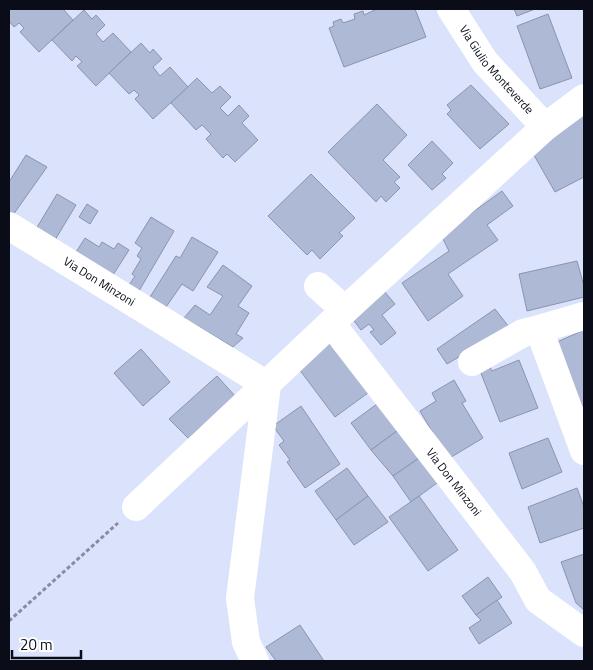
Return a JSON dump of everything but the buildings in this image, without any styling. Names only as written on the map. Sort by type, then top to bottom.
[{"type":"street","name":"Via Giulio Monteverde","points":[[451,9],[485,62],[549,123]]},
{"type":"street","points":[[136,507],[267,386],[338,316],[549,123],[584,98]]},
{"type":"street","name":"Via Don Minzoni","points":[[9,226],[267,386]]},
{"type":"street","name":"Via Don Minzoni","points":[[318,286],[523,572],[538,600],[584,634]]},
{"type":"street","points":[[472,362],[523,333],[584,316]]},
{"type":"street","points":[[539,329],[584,451]]},
{"type":"street","points":[[256,661],[246,642],[240,598],[267,386]]},
{"type":"path","points":[[9,621],[136,507]]}]
